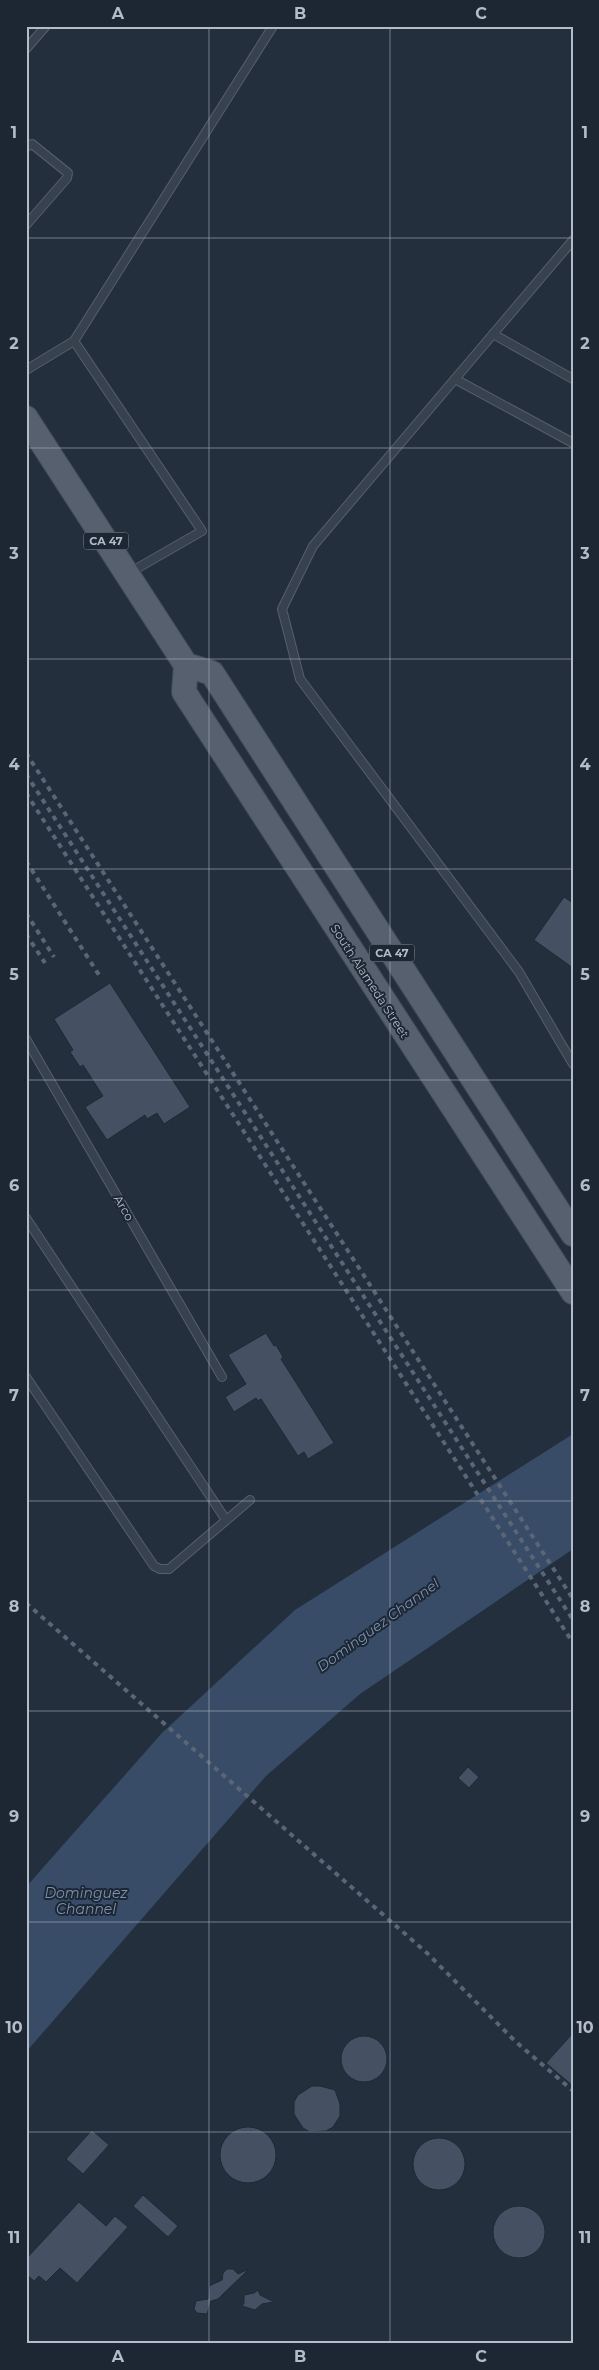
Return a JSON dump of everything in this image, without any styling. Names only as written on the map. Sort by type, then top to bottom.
[{"type":"main road","name":"CA 47","points":[[26,418],[186,665],[212,673],[573,1234]]},
{"type":"main road","name":"South Alameda Street","points":[[186,665],[184,692],[573,1292]]},
{"type":"lane","points":[[26,49],[46,26]]},
{"type":"lane","points":[[26,370],[74,341],[273,26]]},
{"type":"lane","points":[[26,147],[32,144],[68,173],[68,178],[26,225]]},
{"type":"lane","points":[[573,240],[314,546],[282,609],[300,679],[519,972],[573,1064]]},
{"type":"lane","points":[[493,334],[573,379]]},
{"type":"lane","points":[[74,341],[202,531],[127,574]]},
{"type":"lane","points":[[455,379],[573,443]]},
{"type":"lane","name":"Arco","points":[[26,1039],[222,1377]]},
{"type":"lane","points":[[26,1218],[226,1520]]},
{"type":"lane","points":[[26,1377],[154,1566],[160,1569],[169,1569],[250,1500]]},
{"type":"water","name":"Dominguez Channel","points":[[573,1434],[573,1549],[360,1694],[266,1776],[26,2052],[26,1887],[162,1733],[295,1610]]},
{"type":"building","points":[[564,897],[573,903],[573,968],[534,940]]},
{"type":"building","points":[[110,983],[190,1107],[164,1124],[157,1113],[147,1119],[145,1115],[107,1140],[85,1107],[103,1096],[83,1065],[80,1067],[70,1052],[73,1050],[54,1019]]},
{"type":"building","points":[[266,1333],[274,1346],[276,1345],[283,1357],[281,1359],[334,1443],[308,1459],[304,1452],[298,1456],[261,1399],[258,1401],[256,1398],[234,1412],[225,1397],[246,1384],[228,1355]]},
{"type":"building","points":[[468,1767],[479,1777],[469,1788],[458,1778]]},
{"type":"building","points":[[573,2033],[573,2086],[546,2063]]},
{"type":"building","points":[[369,2036],[381,2042],[386,2050],[386,2068],[381,2076],[373,2081],[359,2082],[347,2076],[342,2068],[341,2054],[347,2042],[355,2037]]},
{"type":"building","points":[[312,2086],[335,2090],[340,2104],[340,2116],[333,2127],[326,2131],[310,2132],[303,2128],[294,2114],[294,2102],[298,2095]]},
{"type":"building","points":[[248,2127],[263,2132],[271,2140],[276,2155],[271,2170],[263,2178],[248,2183],[233,2178],[225,2170],[220,2155],[225,2140],[233,2132]]},
{"type":"building","points":[[92,2130],[109,2145],[83,2174],[66,2159]]},
{"type":"building","points":[[434,2138],[444,2138],[453,2142],[461,2150],[465,2164],[461,2178],[453,2186],[444,2190],[434,2190],[425,2186],[417,2178],[413,2169],[413,2159],[417,2150],[425,2142]]},
{"type":"building","points":[[143,2195],[178,2226],[168,2237],[133,2206]]},
{"type":"building","points":[[79,2202],[106,2226],[115,2216],[128,2227],[77,2283],[60,2268],[46,2282],[39,2276],[34,2281],[26,2274],[26,2259]]},
{"type":"building","points":[[519,2206],[529,2208],[537,2214],[543,2222],[545,2232],[543,2242],[537,2250],[529,2256],[519,2258],[509,2256],[501,2250],[495,2242],[493,2232],[495,2222],[501,2214],[509,2208]]},
{"type":"building","points":[[227,2269],[233,2269],[238,2274],[249,2269],[218,2299],[211,2301],[207,2314],[197,2313],[194,2309],[196,2301],[208,2299],[209,2286],[222,2280],[223,2273]]},
{"type":"building","points":[[258,2290],[260,2295],[274,2302],[262,2304],[255,2310],[242,2306],[244,2295]]},
{"type":"railway","points":[[26,753],[573,1599]]},
{"type":"railway","points":[[26,774],[573,1620]]},
{"type":"railway","points":[[26,793],[573,1643]]},
{"type":"railway","points":[[26,861],[99,975]]},
{"type":"railway","points":[[26,913],[54,957]]},
{"type":"railway","points":[[26,934],[45,963]]},
{"type":"railway","points":[[26,1603],[427,1953],[515,2041],[573,2091]]}]
